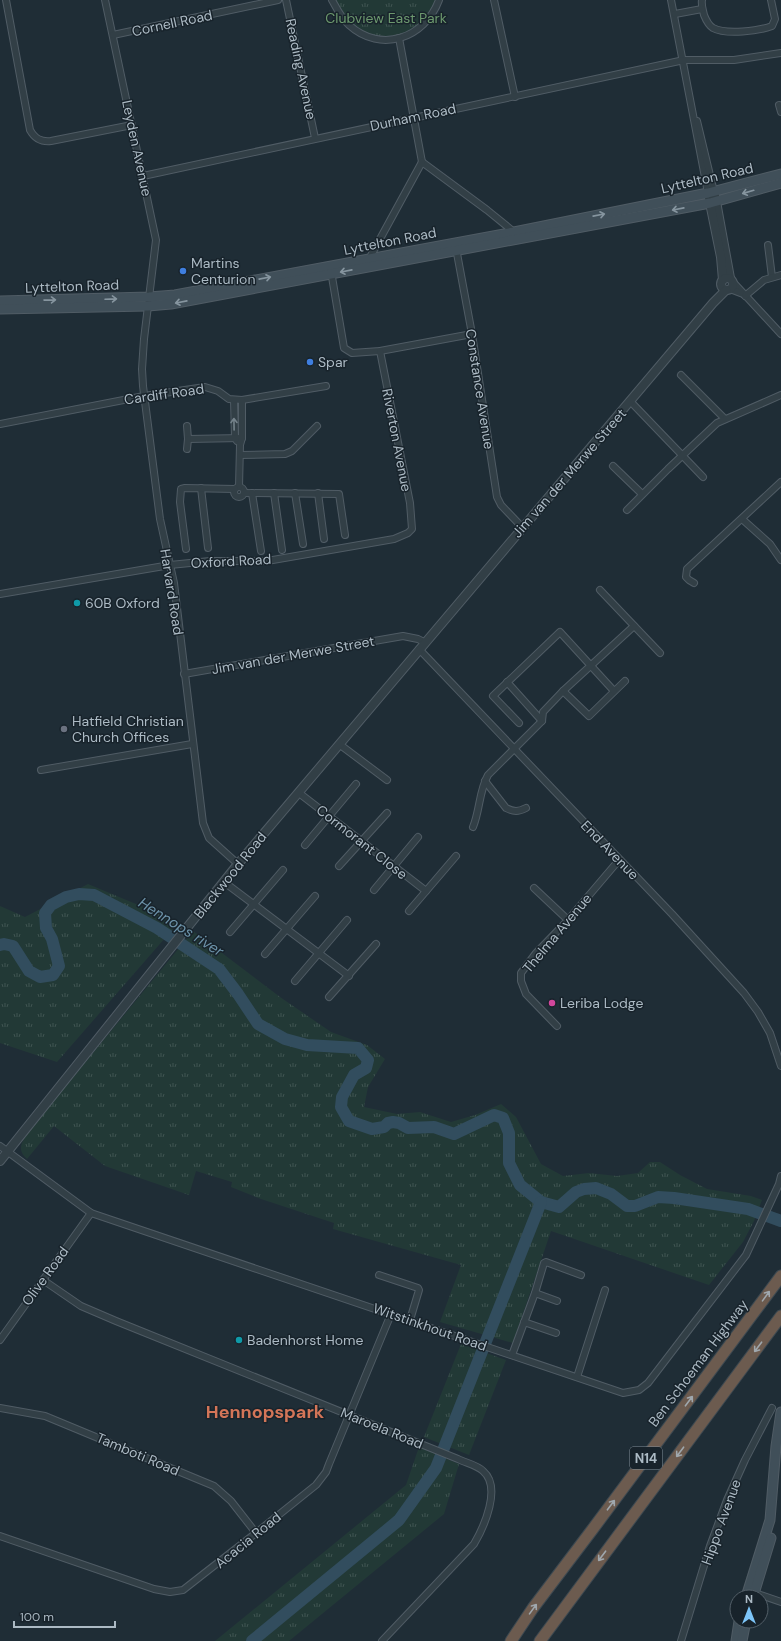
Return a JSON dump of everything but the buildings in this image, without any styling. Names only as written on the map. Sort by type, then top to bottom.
[{"type":"highway","name":"Ben Schoeman Highway","points":[[511,1641],[533,1608],[781,1276]]},
{"type":"highway","name":"N14","points":[[540,1641],[781,1316]]},
{"type":"main road","name":"Lyttelton Road","points":[[456,247],[514,232],[712,197],[781,174]]},
{"type":"main road","name":"Lyttelton Road","points":[[0,309],[149,301],[175,295],[330,270],[456,247],[781,183]]},
{"type":"main road","name":"Lyttelton Road","points":[[0,302],[149,301]]},
{"type":"main road","points":[[751,1589],[770,1520],[776,1446],[781,1412]]},
{"type":"main road","points":[[752,1589],[774,1521],[781,1427]]},
{"type":"main road","points":[[736,1641],[738,1629]]},
{"type":"main road","points":[[742,1641],[744,1629]]},
{"type":"street","points":[[6,0],[30,130],[34,136],[46,142],[132,125]]},
{"type":"street","name":"Leyden Avenue","points":[[105,0],[156,240],[149,301]]},
{"type":"street","name":"Cornell Road","points":[[113,35],[278,0]]},
{"type":"street","name":"Reading Avenue","points":[[286,0],[315,138]]},
{"type":"street","points":[[332,0],[342,18],[358,32],[376,39],[386,40],[399,38],[412,33],[424,25],[432,16],[439,0]]},
{"type":"street","points":[[494,0],[515,97]]},
{"type":"street","points":[[671,0],[684,60],[698,145],[712,197],[721,257],[727,284],[744,295],[781,334]]},
{"type":"street","points":[[702,0],[702,8],[709,25],[720,31],[731,32],[766,29],[772,26],[775,19],[771,0]]},
{"type":"street","points":[[675,14],[702,8]]},
{"type":"street","points":[[367,263],[422,162],[399,38]]},
{"type":"street","name":"Durham Road","points":[[143,176],[684,60],[734,60],[781,53]]},
{"type":"street","points":[[779,105],[781,112]]},
{"type":"street","points":[[422,162],[514,232]]},
{"type":"street","points":[[768,245],[772,277]]},
{"type":"street","name":"Constance Avenue","points":[[456,247],[472,334],[497,497],[501,505],[522,527]]},
{"type":"street","points":[[330,270],[342,340],[344,348],[348,350],[357,353],[380,351],[472,334]]},
{"type":"street","points":[[744,295],[760,283],[772,277],[781,275]]},
{"type":"street","name":"Jim van der Merwe Street","points":[[184,674],[402,636],[418,639],[422,646],[713,303],[727,284]]},
{"type":"street","name":"Harvard Road","points":[[149,301],[142,369],[144,396],[160,519],[174,583],[192,744],[205,831],[213,842],[238,864]]},
{"type":"street","name":"Riverton Avenue","points":[[380,351],[410,503],[412,529]]},
{"type":"street","points":[[681,375],[725,419]]},
{"type":"street","name":"Cardiff Road","points":[[0,424],[144,396],[205,387],[212,388],[234,400],[242,400],[326,386]]},
{"type":"street","points":[[627,510],[711,428],[725,419],[781,395]]},
{"type":"street","points":[[234,400],[235,438],[240,446]]},
{"type":"street","points":[[242,400],[242,438],[237,488],[234,493],[236,496],[242,497],[244,493],[338,493],[341,496],[345,536]]},
{"type":"street","points":[[630,401],[703,477]]},
{"type":"street","points":[[187,426],[187,449]]},
{"type":"street","points":[[240,455],[285,454],[292,450],[317,426]]},
{"type":"street","points":[[188,439],[242,438]]},
{"type":"street","points":[[613,466],[642,494]]},
{"type":"street","points":[[694,583],[686,577],[687,569],[781,482]]},
{"type":"street","points":[[186,549],[180,491],[184,488],[237,488]]},
{"type":"street","points":[[201,488],[208,548]]},
{"type":"street","points":[[252,493],[261,551]]},
{"type":"street","points":[[274,493],[282,550]]},
{"type":"street","points":[[295,493],[303,544]]},
{"type":"street","points":[[318,493],[324,539]]},
{"type":"street","points":[[742,519],[770,544],[781,560]]},
{"type":"street","name":"Oxford Road","points":[[0,594],[170,565],[210,561],[256,562],[280,559],[394,539],[408,534],[412,529]]},
{"type":"street","points":[[600,590],[660,653]]},
{"type":"street","points":[[474,827],[485,781],[488,775],[542,721],[543,712],[563,691],[634,626]]},
{"type":"street","points":[[519,723],[493,696],[560,632],[614,691]]},
{"type":"street","name":"Blackwood Road","points":[[0,1161],[238,864],[422,646]]},
{"type":"street","name":"End Avenue","points":[[422,646],[513,749],[620,860],[744,993],[758,1012],[770,1033],[781,1066]]},
{"type":"street","points":[[563,691],[589,716],[625,681]]},
{"type":"street","points":[[507,682],[542,721]]},
{"type":"street","points":[[41,770],[192,744]]},
{"type":"street","points":[[339,744],[387,780]]},
{"type":"street","points":[[485,781],[506,808],[511,811],[520,811],[526,808]]},
{"type":"street","points":[[305,844],[356,784]]},
{"type":"street","name":"Cormorant Close","points":[[299,793],[426,892]]},
{"type":"street","points":[[339,866],[387,813]]},
{"type":"street","points":[[374,890],[418,837]]},
{"type":"street","points":[[409,911],[456,856]]},
{"type":"street","name":"Thelma Avenue","points":[[557,1026],[526,994],[522,988],[520,977],[521,973],[536,953],[568,920],[620,860]]},
{"type":"street","points":[[230,932],[283,870]]},
{"type":"street","points":[[224,882],[348,976]]},
{"type":"street","points":[[534,888],[568,920]]},
{"type":"street","points":[[265,954],[315,896]]},
{"type":"street","points":[[295,981],[317,953],[347,920]]},
{"type":"street","points":[[329,998],[376,944]]},
{"type":"street","name":"Witstinkhout Road","points":[[0,1146],[91,1213],[623,1393],[634,1392],[644,1387],[739,1265],[762,1223],[780,1185]]},
{"type":"street","points":[[780,1185],[781,1176]]},
{"type":"street","name":"Olive Road","points":[[0,1340],[91,1213]]},
{"type":"street","points":[[510,1355],[535,1293],[544,1263],[546,1262],[581,1275]]},
{"type":"street","points":[[379,1275],[418,1288],[419,1290],[410,1320]]},
{"type":"street","name":"Maroela Road","points":[[43,1280],[88,1309],[458,1459],[484,1471],[492,1486],[491,1500],[478,1537],[469,1551],[382,1641]]},
{"type":"street","points":[[577,1377],[605,1290]]},
{"type":"street","points":[[535,1293],[557,1301]]},
{"type":"street","name":"Acacia Road","points":[[0,1536],[154,1589],[170,1592],[183,1590],[189,1587],[256,1534],[321,1479],[330,1464],[391,1314]]},
{"type":"street","points":[[524,1322],[556,1333]]},
{"type":"street","name":"Tamboti Road","points":[[0,1408],[45,1416],[214,1486],[232,1501],[256,1534]]},
{"type":"street","name":"Hippo Avenue","points":[[681,1641],[710,1546],[727,1500],[745,1460],[772,1408]]},
{"type":"street","points":[[769,1599],[781,1602]]},
{"type":"green space","name":"Clubview East Park","points":[[336,0],[435,0],[430,13],[421,24],[410,31],[396,35],[383,36],[369,34],[356,28],[346,19]]},
{"type":"green space","points":[[88,884],[179,922],[57,1062],[0,1043],[0,906],[25,917]]},
{"type":"green space","points":[[193,931],[280,997],[331,1032],[367,1045],[385,1059],[368,1087],[364,1107],[397,1114],[420,1112],[451,1122],[475,1115],[501,1104],[516,1117],[541,1164],[563,1176],[589,1173],[617,1176],[638,1173],[650,1162],[660,1162],[680,1175],[707,1189],[751,1196],[762,1200],[754,1221],[743,1242],[709,1285],[551,1231],[513,1343],[440,1322],[461,1265],[333,1229],[334,1223],[261,1199],[231,1187],[232,1182],[196,1171],[189,1195],[105,1166],[54,1126],[27,1159],[22,1153],[21,1148],[30,1131]]},
{"type":"green space","points":[[461,1344],[506,1360],[469,1455],[424,1437]]},
{"type":"green space","points":[[419,1447],[459,1464],[444,1514],[289,1641],[215,1641],[406,1485]]},
{"type":"waterway","name":"Hennops river","points":[[0,945],[4,944],[13,946],[29,971],[40,977],[53,975],[59,966],[52,939],[46,928],[45,913],[51,905],[66,897],[79,894],[94,895],[157,928],[219,969],[258,1024],[285,1039],[307,1045],[358,1048],[368,1060],[366,1068],[354,1075],[342,1097],[341,1107],[349,1121],[372,1129],[384,1127],[388,1123],[393,1122],[399,1123],[408,1128],[434,1127],[454,1134],[494,1115],[503,1118],[509,1133],[509,1163],[520,1185],[541,1202],[559,1207],[576,1192],[584,1189],[596,1188],[611,1194],[627,1206],[635,1206],[658,1197],[674,1198],[748,1209],[781,1221]]},
{"type":"waterway","points":[[252,1641],[399,1520],[436,1468],[541,1202]]},
{"type":"place","name":"Martins Centurion","points":[[183,271]]},
{"type":"place","name":"Spar","points":[[310,362]]},
{"type":"place","name":"60B Oxford","points":[[77,603]]},
{"type":"place","name":"Hatfield Christian Church Offices","points":[[64,729]]},
{"type":"place","name":"Leriba Lodge","points":[[552,1003]]},
{"type":"place","name":"Badenhorst Home","points":[[239,1340]]},
{"type":"district","name":"Hennopspark","points":[[265,1412]]}]
